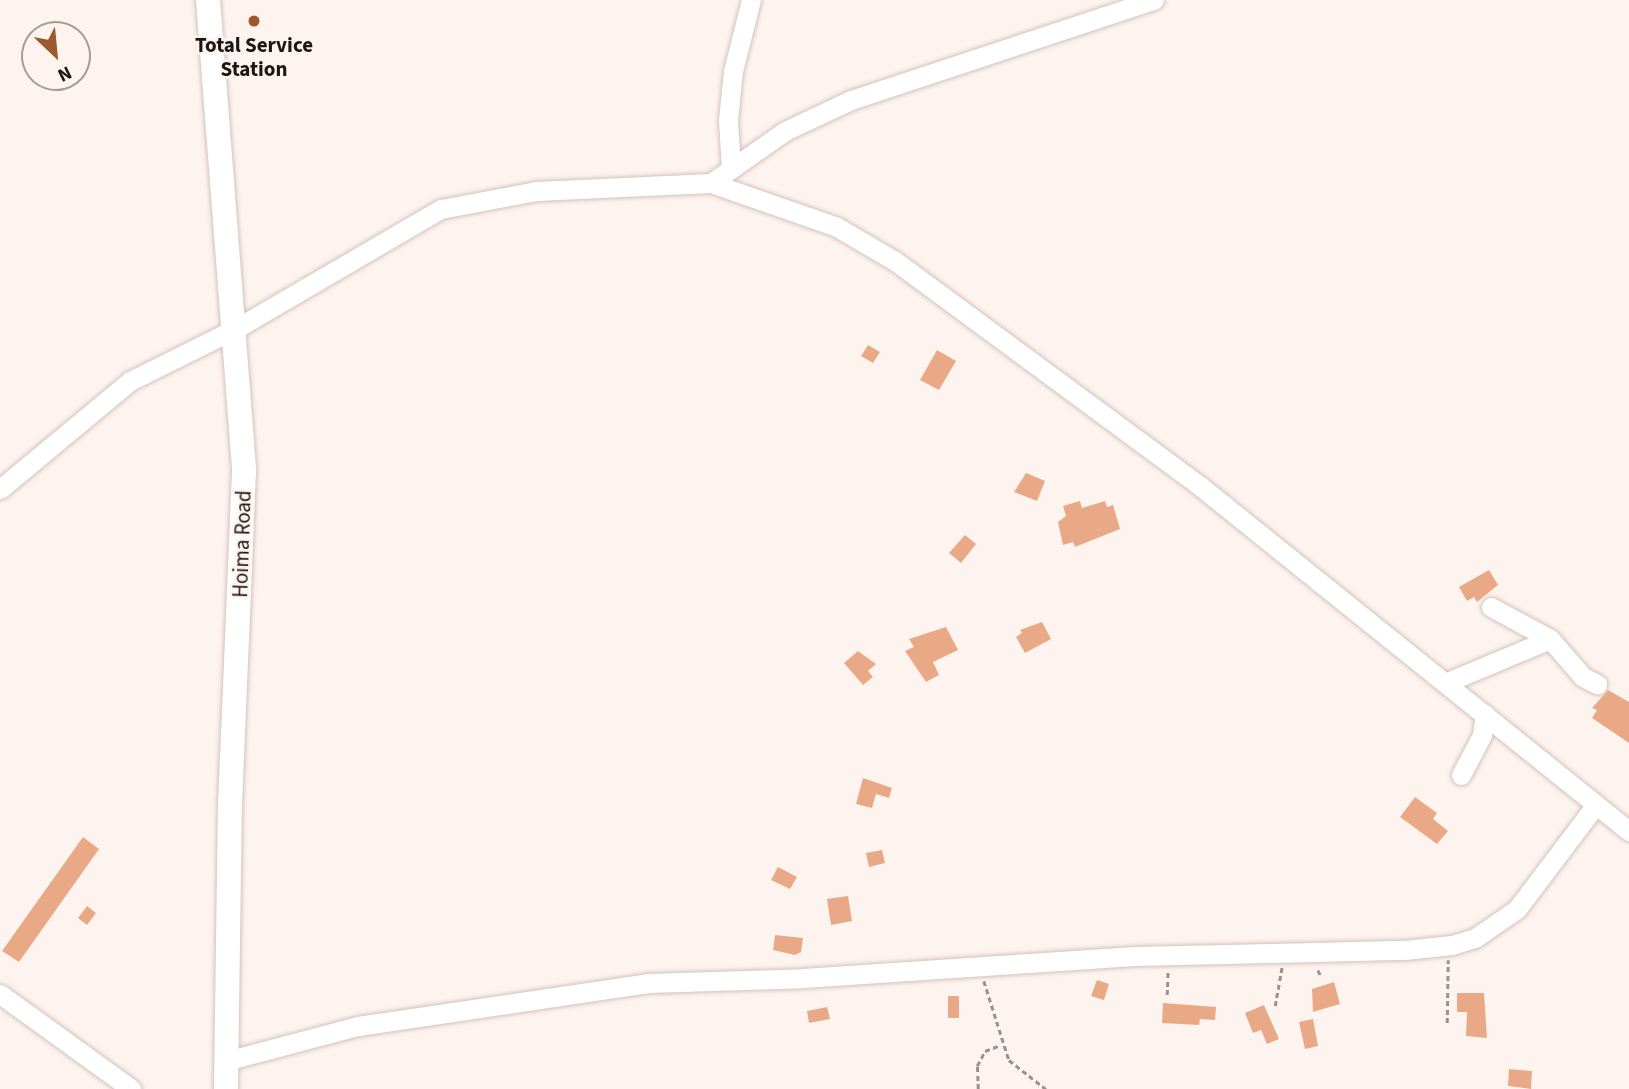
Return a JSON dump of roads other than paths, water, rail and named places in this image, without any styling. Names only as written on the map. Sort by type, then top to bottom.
[{"type":"main road","name":"Hoima Road","points":[[208,0],[237,328],[244,557],[230,799],[226,1089]]},
{"type":"street","points":[[731,169],[728,120],[733,71],[751,0]]},
{"type":"street","points":[[711,183],[785,131],[851,100],[1154,0]]},
{"type":"street","points":[[0,489],[130,381],[237,328],[441,209],[536,191],[711,183],[837,227],[895,261],[1200,486],[1629,831]]},
{"type":"street","points":[[1491,607],[1550,639],[1583,677],[1597,684]]},
{"type":"street","points":[[1445,683],[1550,639]]},
{"type":"street","points":[[1461,775],[1482,735],[1485,714]]},
{"type":"street","points":[[226,1061],[358,1026],[519,999],[648,983],[803,978],[986,964],[1165,955],[1437,947],[1475,938],[1517,909],[1595,806]]},
{"type":"street","points":[[0,994],[81,1048],[131,1089]]},
{"type":"place","name":"Total Service Station","points":[[254,21]]}]
